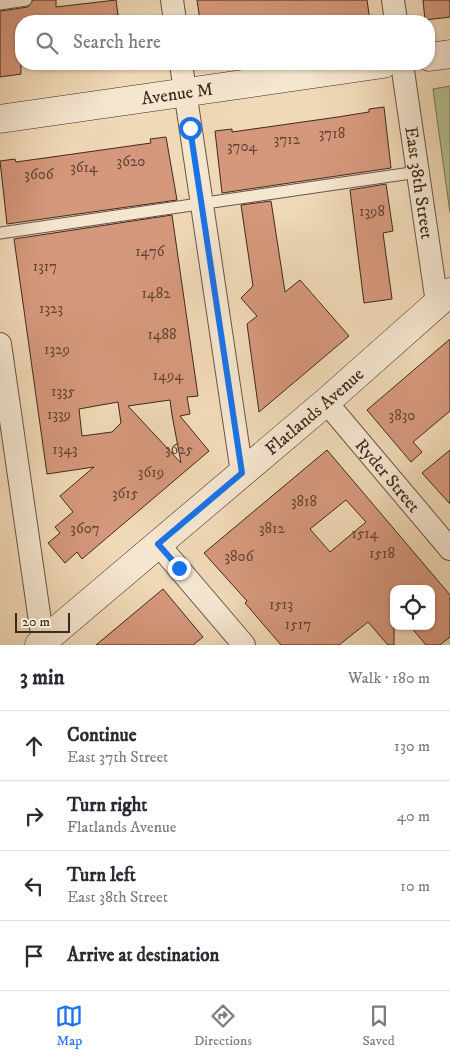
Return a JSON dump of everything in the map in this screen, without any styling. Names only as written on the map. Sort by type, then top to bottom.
[{"type":"main road","points":[[435,56],[450,54]]},
{"type":"main road","name":"Avenue M","points":[[0,119],[341,70]]},
{"type":"main road","name":"Flatlands Avenue","points":[[41,643],[326,402],[443,297]]},
{"type":"street","points":[[172,0],[174,15]]},
{"type":"street","points":[[393,0],[395,15]]},
{"type":"street","points":[[182,70],[242,473]]},
{"type":"street","name":"East 38th Street","points":[[403,70],[418,172],[443,297]]},
{"type":"street","points":[[0,344],[41,643]]},
{"type":"street","name":"Ryder Street","points":[[326,402],[450,549]]},
{"type":"street","points":[[158,544],[244,645]]},
{"type":"lane","points":[[0,4],[26,0]]},
{"type":"lane","points":[[0,233],[171,207],[202,205],[270,192],[418,172]]},
{"type":"green space","points":[[450,86],[450,213],[433,89]]},
{"type":"building","points":[[33,0],[56,0],[56,7],[116,0],[118,15],[15,15],[15,70],[21,70],[21,74],[0,77],[0,11],[28,7]]},
{"type":"building","points":[[197,0],[367,0],[369,15],[199,15]]},
{"type":"building","points":[[423,0],[450,0],[450,17],[435,19],[435,15],[424,15]]},
{"type":"building","points":[[384,107],[391,168],[222,193],[215,131],[232,129],[232,132],[338,117],[369,112],[369,109]]},
{"type":"building","points":[[166,137],[177,200],[7,224],[0,161],[15,159],[16,162],[151,143],[150,139]]},
{"type":"building","points":[[386,184],[393,231],[383,233],[392,299],[364,303],[350,190]]},
{"type":"building","points":[[271,201],[285,292],[300,280],[349,336],[259,412],[247,324],[257,316],[241,298],[253,286],[241,205]]},
{"type":"building","points":[[172,215],[198,396],[187,397],[190,414],[180,416],[209,451],[82,559],[77,552],[65,563],[48,543],[60,533],[55,527],[73,512],[60,496],[94,467],[47,474],[14,239]],"holes":[[[170,400],[172,415],[181,463],[128,406]],[[118,402],[121,423],[112,432],[82,436],[79,409]]]},
{"type":"building","points":[[450,339],[450,411],[413,442],[422,452],[411,462],[367,410]]},
{"type":"building","points":[[327,450],[450,595],[450,637],[440,645],[426,645],[413,630],[435,630],[435,585],[390,585],[390,630],[394,630],[394,645],[388,645],[368,622],[339,645],[281,645],[245,603],[247,601],[204,553]],"holes":[[[346,500],[366,522],[330,552],[310,529]]]},
{"type":"building","points":[[450,450],[450,504],[422,473]]},
{"type":"building","points":[[163,589],[203,637],[193,645],[96,645]]},
{"type":"route","points":[[179,568],[158,544],[242,473],[190,128]]}]
